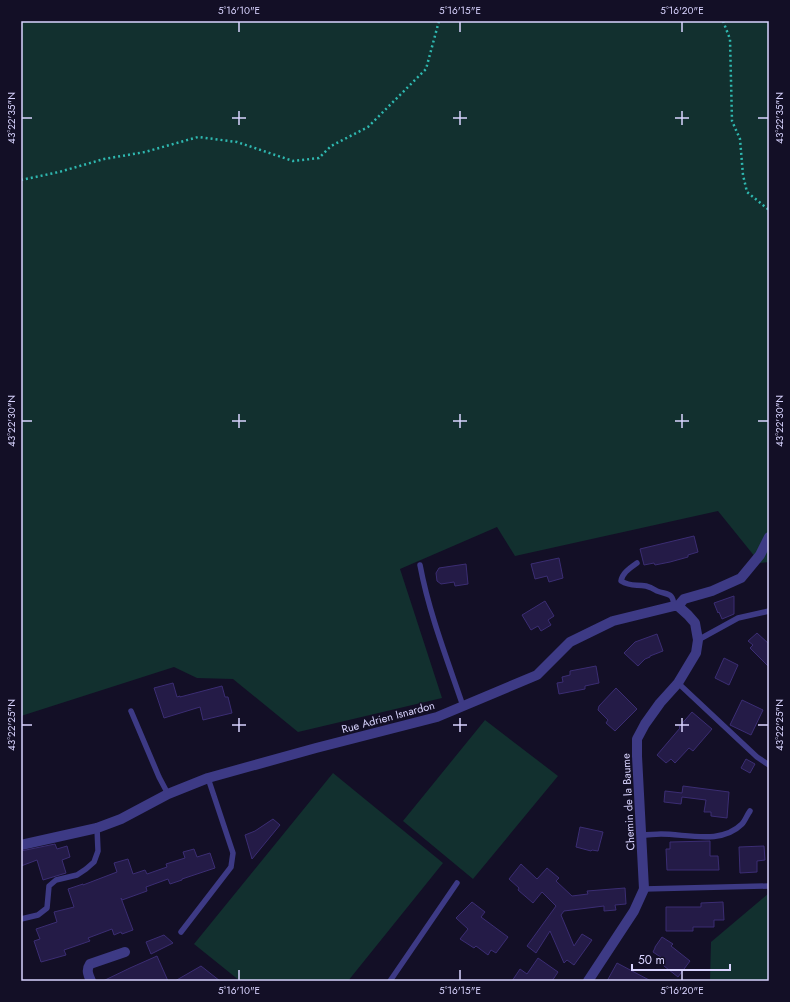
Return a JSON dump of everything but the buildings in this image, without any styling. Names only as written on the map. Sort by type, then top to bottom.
[{"type":"street","name":"Rue Adrien Isnardon","points":[[22,843],[97,828],[121,819],[168,794],[208,778],[437,717],[537,675],[570,642],[613,621],[676,606],[684,600],[712,591],[742,578],[760,555],[769,537]]},
{"type":"street","points":[[676,606],[688,615],[695,623],[698,640]]},
{"type":"street","name":"Chemin de la Baume","points":[[588,981],[634,911],[644,889],[637,739],[645,724],[660,703],[678,683],[696,653],[698,640]]},
{"type":"street","points":[[91,981],[88,974],[88,967],[90,964],[125,952]]},
{"type":"lane","points":[[637,563],[622,576],[621,581],[628,585],[646,586],[669,594],[674,600],[676,606]]},
{"type":"lane","points":[[420,565],[423,583],[435,623],[463,706]]},
{"type":"lane","points":[[698,640],[738,618],[769,611]]},
{"type":"lane","points":[[678,683],[757,757],[769,765]]},
{"type":"lane","points":[[131,711],[159,777],[168,794]]},
{"type":"lane","points":[[180,932],[231,867],[232,853],[208,778]]},
{"type":"lane","points":[[642,835],[659,834],[707,837],[720,836],[732,831],[742,824],[750,811]]},
{"type":"lane","points":[[21,919],[38,914],[47,908],[49,886],[56,880],[77,875],[94,862],[98,851],[97,828]]},
{"type":"lane","points":[[390,981],[457,884]]},
{"type":"lane","points":[[644,889],[769,886]]},
{"type":"path","points":[[21,180],[59,172],[104,159],[145,152],[198,137],[237,142],[293,161],[319,158],[330,146],[368,127],[426,68],[439,21]]},
{"type":"path","points":[[723,21],[730,39],[732,121],[740,139],[743,175],[747,192],[769,210]]},
{"type":"green space","points":[[21,21],[769,21],[769,562],[760,563],[718,511],[515,556],[497,527],[400,569],[442,698],[298,732],[233,679],[197,678],[174,667],[21,716]]},
{"type":"green space","points":[[485,720],[558,776],[473,879],[403,821]]},
{"type":"green space","points":[[333,773],[443,863],[348,981],[240,981],[194,944]]},
{"type":"green space","points":[[768,894],[769,981],[710,981],[711,942]]}]
